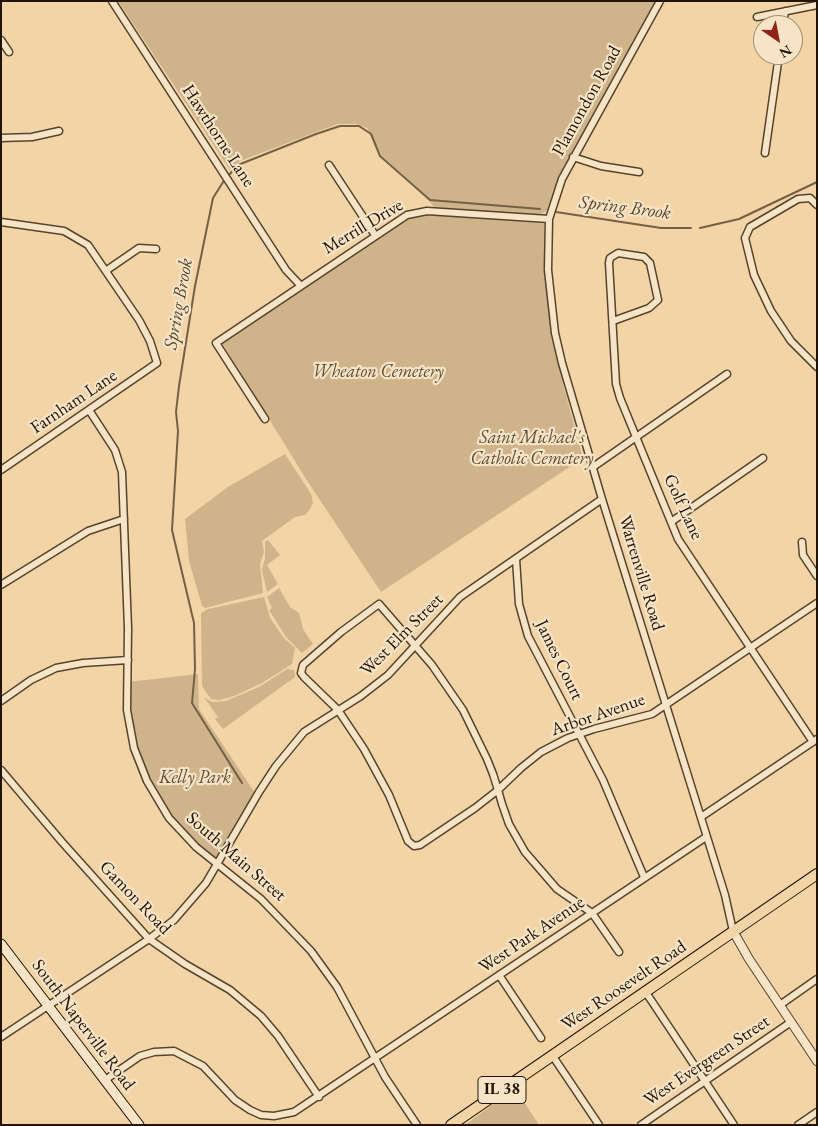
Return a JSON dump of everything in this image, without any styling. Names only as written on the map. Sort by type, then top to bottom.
[{"type":"main road","name":"West Roosevelt Road","points":[[451,1125],[817,874]]},
{"type":"main road","name":"South Naperville Road","points":[[1,944],[139,1125]]},
{"type":"street","name":"Hawthorne Lane","points":[[112,1],[286,270],[300,285]]},
{"type":"street","name":"Plamondon Road","points":[[549,219],[556,194],[574,157],[660,1]]},
{"type":"street","points":[[766,15],[817,5]]},
{"type":"street","points":[[784,15],[785,11]]},
{"type":"street","points":[[1,40],[9,52]]},
{"type":"street","points":[[765,153],[778,65]]},
{"type":"street","points":[[1,138],[32,137],[59,131]]},
{"type":"street","points":[[574,157],[601,166],[639,172]]},
{"type":"street","points":[[329,165],[375,235]]},
{"type":"street","points":[[817,205],[808,197],[798,199],[750,227],[746,233],[746,246],[767,304],[791,341],[817,367]]},
{"type":"street","name":"Merrill Drive","points":[[265,419],[216,342],[375,235],[408,215],[427,211],[549,219]]},
{"type":"street","name":"Warrenville Road","points":[[549,219],[548,270],[555,333],[602,500],[725,895],[733,931]]},
{"type":"street","points":[[1,222],[64,232],[76,237],[92,250],[107,270],[139,248],[156,249]]},
{"type":"street","name":"Golf Lane","points":[[613,321],[653,306],[658,295],[648,260],[641,256],[618,253],[612,256],[609,263],[616,384],[635,437],[678,539],[815,741]]},
{"type":"street","name":"Farnham Lane","points":[[1,470],[157,363],[156,356],[139,320],[107,270]]},
{"type":"street","points":[[593,467],[727,374]]},
{"type":"street","name":"South Main Street","points":[[89,410],[118,457],[122,472],[128,717],[134,748],[142,771],[169,818],[196,847],[217,866],[261,899],[312,951],[347,1003],[391,1087],[417,1125]]},
{"type":"street","points":[[671,522],[763,458]]},
{"type":"street","name":"West Elm Street","points":[[1,1037],[148,939],[188,906],[217,866],[259,792],[296,739],[313,724],[380,682],[417,646],[460,597],[602,500]]},
{"type":"street","points":[[1,585],[93,528],[124,520]]},
{"type":"street","points":[[802,542],[804,555],[817,576]]},
{"type":"street","name":"James Court","points":[[516,559],[519,604],[528,636],[580,734],[614,805],[644,877]]},
{"type":"street","name":"Arbor Avenue","points":[[338,710],[380,778],[408,841],[414,846],[420,845],[463,817],[498,790],[541,752],[580,734],[641,718],[667,706],[817,603]]},
{"type":"street","points":[[338,710],[304,677],[301,673],[303,665],[341,632],[379,604],[417,646],[442,678],[467,718],[487,759],[509,824],[525,852],[557,889],[592,913],[619,952]]},
{"type":"street","points":[[1,701],[31,680],[56,668],[82,663],[128,660]]},
{"type":"street","points":[[701,817],[815,741]]},
{"type":"street","name":"Gamon Road","points":[[1,770],[148,939],[185,964],[230,990],[253,1008],[278,1036],[319,1097]]},
{"type":"street","name":"West Park Avenue","points":[[105,1080],[140,1056],[154,1052],[174,1051],[198,1062],[235,1100],[261,1115],[280,1115],[294,1112],[706,837]]},
{"type":"street","points":[[733,931],[817,1061]]},
{"type":"street","points":[[499,975],[541,1038]]},
{"type":"street","name":"West Evergreen Street","points":[[780,1005],[817,979]]},
{"type":"street","points":[[645,991],[734,1125]]},
{"type":"street","name":"West Evergreen Street","points":[[640,1125],[791,1022]]},
{"type":"street","points":[[552,1055],[599,1125]]},
{"type":"street","points":[[798,1125],[817,1112]]},
{"type":"green space","points":[[118,1],[657,1],[570,156],[557,182],[549,209],[540,215],[435,208],[419,189],[382,156],[367,128],[356,124],[338,124],[324,129],[240,161],[230,170]]},
{"type":"green space","name":"Wheaton Cemetery","points":[[421,214],[543,223],[546,228],[544,257],[550,319],[563,384],[583,458],[381,592],[306,479],[222,343],[247,324],[397,224]]},
{"type":"green space","points":[[285,454],[311,494],[313,503],[310,509],[305,515],[295,517],[262,541],[264,552],[260,564],[263,593],[205,608],[202,606],[189,561],[185,519],[228,487]]},
{"type":"green space","points":[[268,540],[280,555],[267,565],[278,584],[267,592],[262,570],[265,558],[265,542]]},
{"type":"green space","points":[[279,588],[290,607],[299,613],[303,629],[313,644],[302,653],[286,637],[269,610],[272,608],[267,597]]},
{"type":"green space","points":[[264,597],[270,618],[284,638],[295,648],[292,664],[262,683],[234,696],[219,700],[211,699],[202,686],[201,613],[208,609]]},
{"type":"green space","points":[[287,669],[294,670],[295,677],[223,729],[215,719],[218,717],[204,697],[212,702],[226,701],[259,687]]},
{"type":"green space","name":"Kelly Park","points":[[198,674],[199,709],[255,793],[217,863],[183,829],[161,801],[147,774],[135,738],[130,710],[128,682]]},
{"type":"green space","points":[[515,1088],[539,1125],[465,1125]]},
{"type":"waterway","name":"Spring Brook","points":[[228,176],[238,165],[316,134],[340,126],[359,126],[371,134],[380,156],[430,200],[540,209]]},
{"type":"waterway","name":"Spring Brook","points":[[225,179],[213,198],[195,286],[179,386],[176,412],[178,431],[172,530],[194,623],[195,669],[192,703],[242,783]]},
{"type":"waterway","name":"Spring Brook","points":[[700,228],[739,219],[817,182]]},
{"type":"waterway","name":"Spring Brook","points":[[556,212],[661,228],[691,228]]},
{"type":"park label","name":"Saint Michael's Catholic Cemetery","points":[[532,448]]}]
